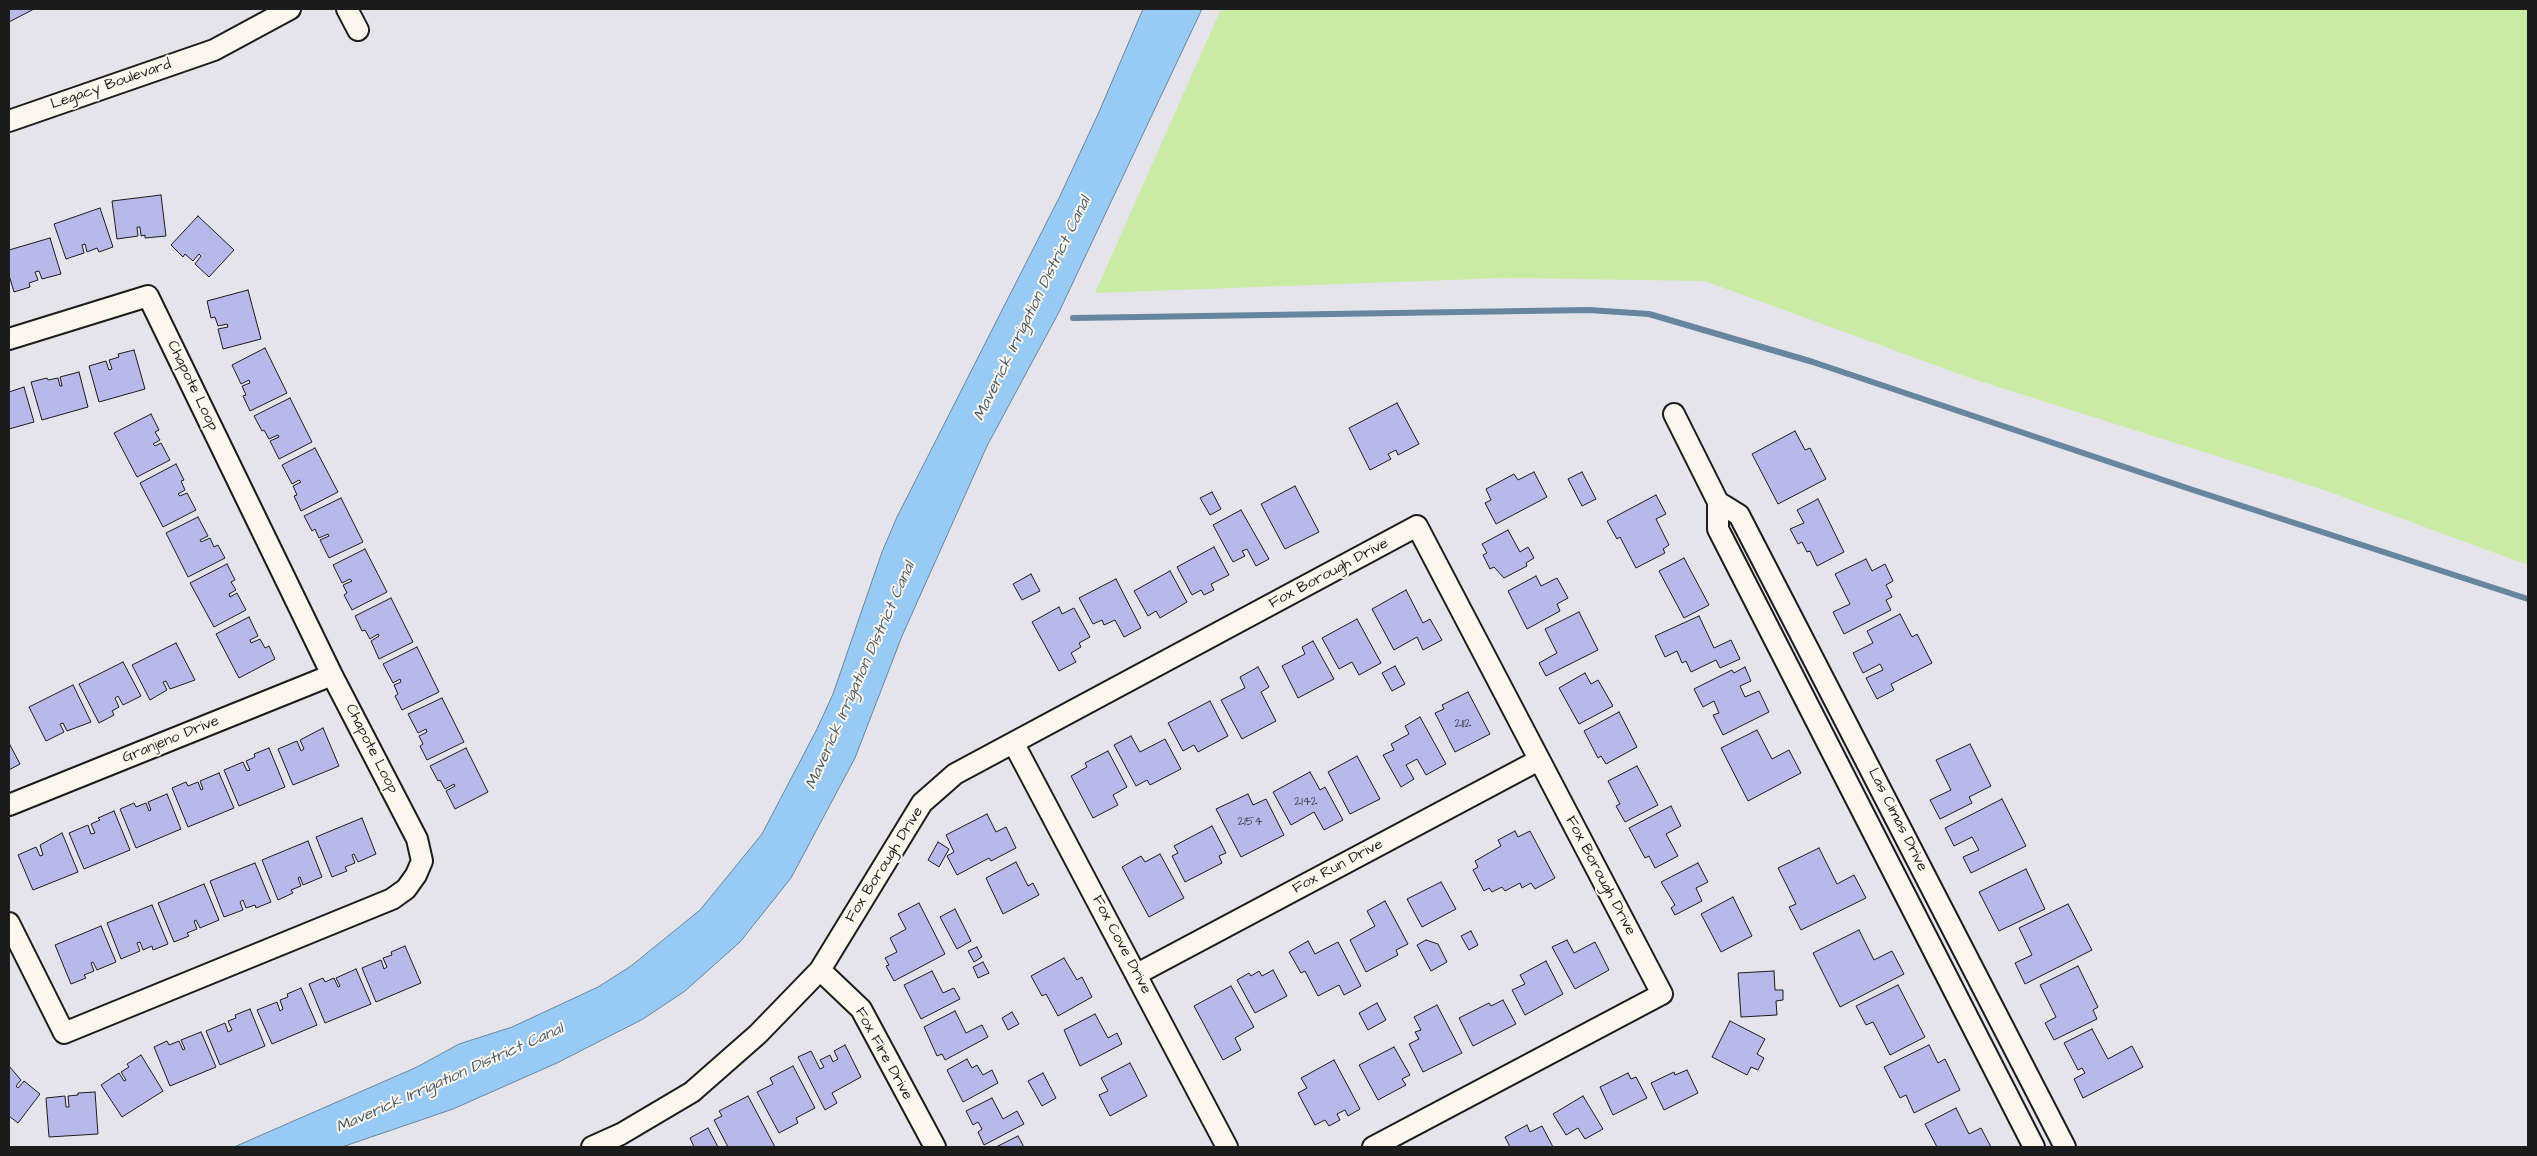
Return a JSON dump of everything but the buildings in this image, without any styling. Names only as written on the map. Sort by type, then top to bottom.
[{"type":"street","name":"Legacy Boulevard","points":[[9,121],[214,50],[290,9]]},
{"type":"street","points":[[347,9],[358,30]]},
{"type":"street","name":"Chapote Loop","points":[[9,339],[148,296],[332,675],[417,839],[422,860],[416,875],[406,888],[392,899],[64,1033],[9,923]]},
{"type":"street","name":"Las Cimas Drive","points":[[1674,414],[1718,502],[1718,529],[2034,1147]]},
{"type":"street","name":"Las Cimas Drive","points":[[1718,502],[1739,515],[2065,1147]]},
{"type":"street","name":"Fox Borough Drive","points":[[592,1147],[624,1141],[692,1092],[758,1034],[820,970],[922,803],[954,774],[1014,744],[1417,526],[1662,994],[1373,1147]]},
{"type":"street","points":[[1768,627],[1791,614]]},
{"type":"street","name":"Granjeno Drive","points":[[9,805],[332,675]]},
{"type":"street","points":[[1818,725],[1842,713]]},
{"type":"street","name":"Fox Cove Drive","points":[[1014,744],[1227,1147]]},
{"type":"street","name":"Fox Run Drive","points":[[1137,974],[1539,760]]},
{"type":"street","points":[[1864,815],[1888,803]]},
{"type":"street","points":[[1913,911],[1937,899]]},
{"type":"street","name":"Fox Fire Drive","points":[[820,970],[861,1009],[935,1147]]},
{"type":"street","points":[[1952,986],[1976,973]]},
{"type":"street","points":[[1982,1046],[2006,1033]]},
{"type":"street","points":[[2012,1104],[2036,1091]]},
{"type":"green space","points":[[1221,9],[2528,9],[2528,565],[2324,490],[1970,378],[1705,281],[1505,278],[1095,293]]},
{"type":"water","name":"Maverick Irrigation District Canal","points":[[1143,9],[1202,9],[1059,312],[987,446],[902,636],[855,758],[791,878],[740,942],[685,991],[643,1019],[557,1063],[453,1109],[342,1147],[234,1147],[417,1067],[459,1044],[512,1027],[598,987],[631,966],[700,910],[762,834],[817,729],[833,694],[882,552],[897,517],[1060,196],[1099,112]]},
{"type":"waterway","points":[[1073,318],[1589,310],[1649,314],[1813,362],[2190,489],[2528,599]]}]
